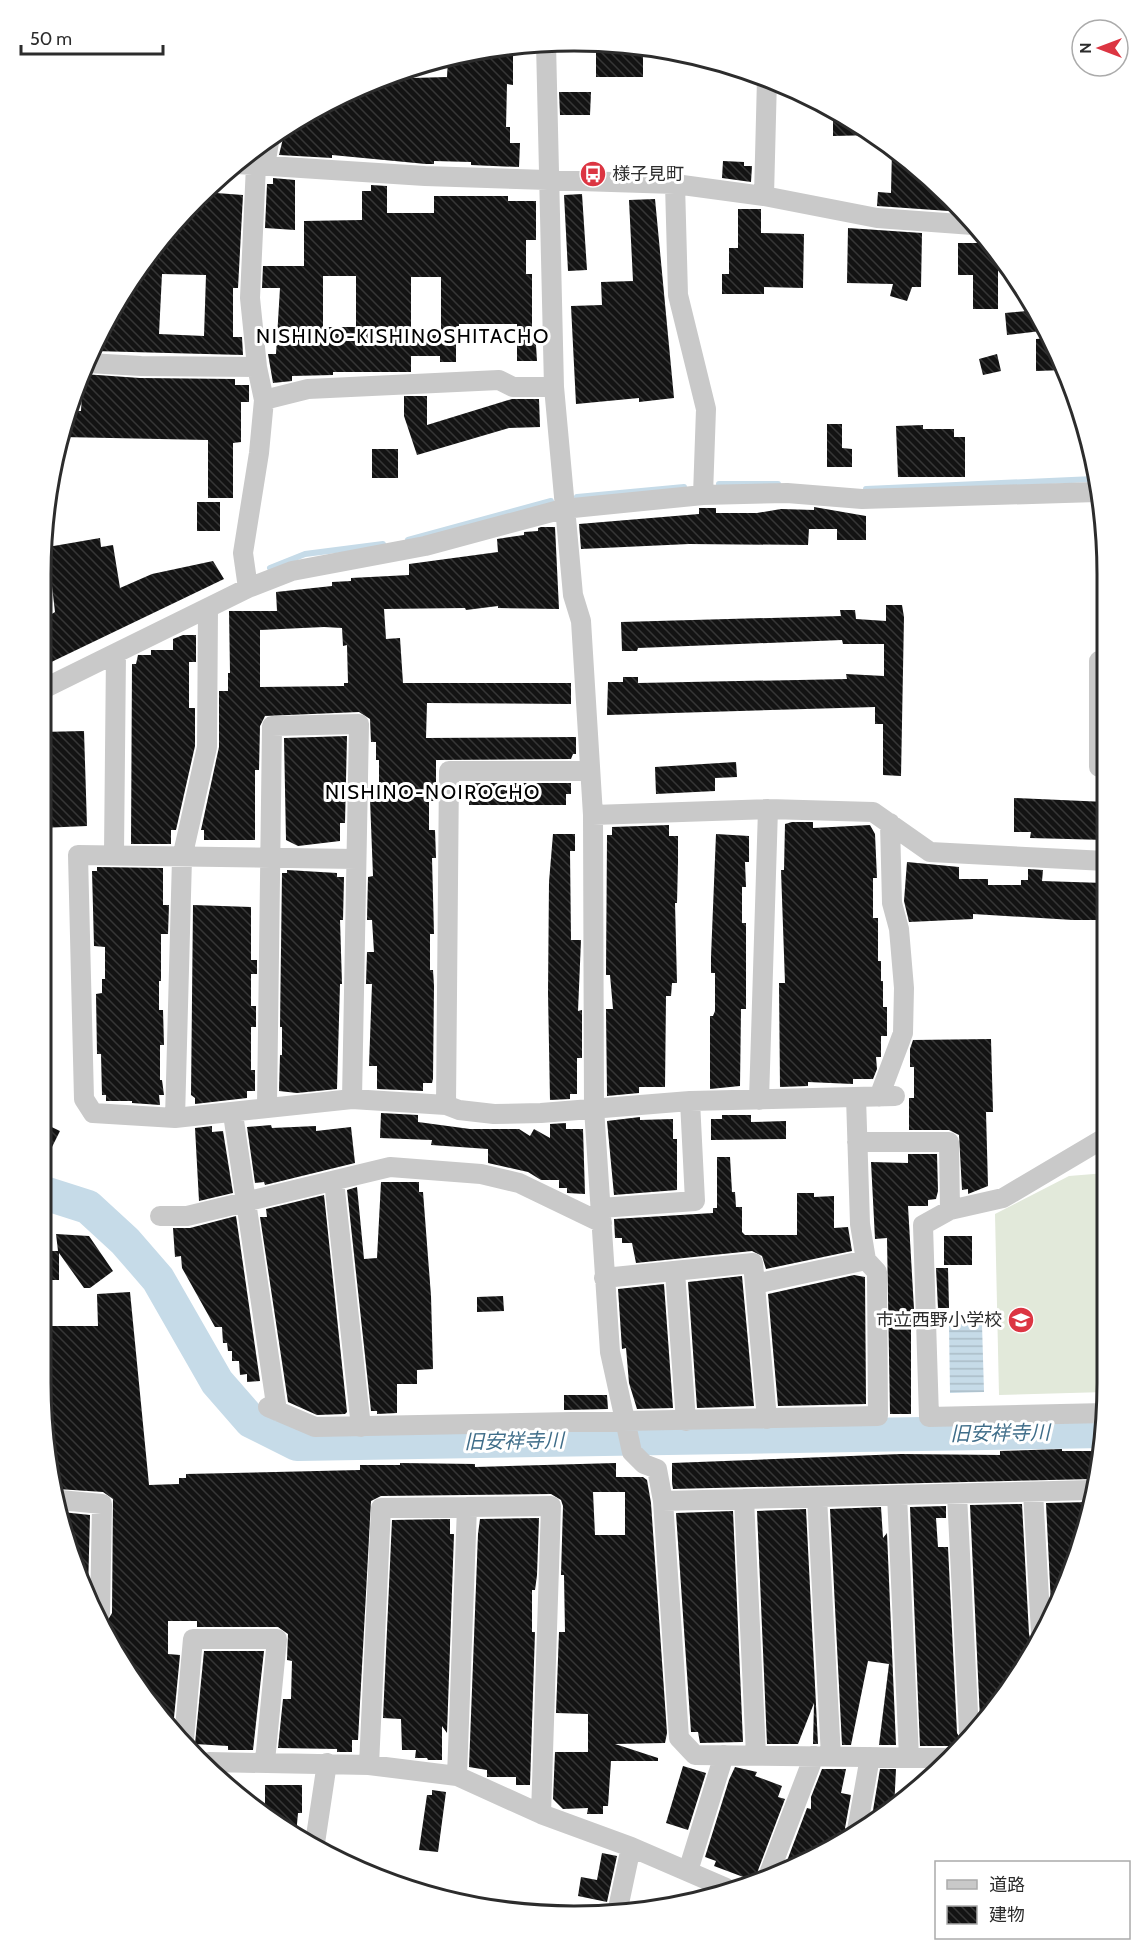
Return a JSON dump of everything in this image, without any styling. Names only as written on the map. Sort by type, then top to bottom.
[{"type":"street","points":[[546,52],[554,387],[563,509],[573,595],[581,621],[593,814],[594,1108],[604,1278],[610,1352],[623,1422],[632,1452],[644,1464],[657,1469],[663,1501],[679,1738],[695,1755],[939,1758]]},
{"type":"street","points":[[764,196],[767,88]]},
{"type":"street","points":[[248,588],[243,553],[259,453],[264,400],[257,367],[250,298],[253,165],[549,181],[675,184],[764,196],[877,218],[963,224]]},
{"type":"street","points":[[675,184],[678,295],[706,409],[703,495]]},
{"type":"street","points":[[96,363],[257,367]]},
{"type":"street","points":[[264,400],[308,389],[499,380],[513,387],[554,387]]},
{"type":"street","points":[[51,685],[248,588],[292,571],[425,546],[563,509],[703,495],[787,493],[862,499],[1091,492]]},
{"type":"street","points":[[175,1118],[182,858],[207,747],[208,609]]},
{"type":"street","points":[[114,853],[116,653]]},
{"type":"street","points":[[267,1107],[272,726],[359,724],[352,1099]]},
{"type":"street","points":[[446,1105],[449,771],[589,771]]},
{"type":"street","points":[[593,814],[768,809],[873,812],[930,852],[1097,861]]},
{"type":"street","points":[[759,1100],[768,809]]},
{"type":"street","points":[[356,859],[182,858],[114,853],[78,855],[84,1099],[93,1113],[175,1118],[233,1114],[267,1107],[352,1099],[446,1105],[459,1110],[494,1114],[690,1101],[887,1096],[903,1034],[904,988],[898,928],[892,903],[890,823]]},
{"type":"street","points":[[233,1114],[272,1409],[315,1427],[878,1416],[877,1272],[866,1260],[860,1224],[856,1097]]},
{"type":"street","points":[[160,1216],[187,1216],[334,1181],[357,1173],[390,1167],[481,1174],[519,1183],[601,1215],[695,1201],[690,1101]]},
{"type":"street","points":[[857,1142],[949,1142],[950,1210]]},
{"type":"street","points":[[1096,1413],[929,1417],[923,1225],[950,1210],[1003,1198],[1097,1142]]},
{"type":"street","points":[[334,1181],[361,1427]]},
{"type":"street","points":[[755,1284],[866,1260]]},
{"type":"street","points":[[604,1278],[753,1263],[767,1419]]},
{"type":"street","points":[[675,1272],[686,1420]]},
{"type":"street","points":[[663,1501],[1086,1490]]},
{"type":"street","points":[[1033,1492],[1040,1619]]},
{"type":"street","points":[[897,1495],[909,1757]]},
{"type":"street","points":[[957,1495],[969,1726]]},
{"type":"street","points":[[772,1867],[823,1756],[817,1497]]},
{"type":"street","points":[[744,1499],[756,1755]]},
{"type":"street","points":[[65,1500],[102,1504],[100,1603]]},
{"type":"street","points":[[369,1765],[381,1508],[551,1506],[541,1814]]},
{"type":"street","points":[[457,1776],[467,1507]]},
{"type":"street","points":[[185,1732],[193,1639],[277,1639],[266,1761]]},
{"type":"street","points":[[688,1871],[724,1755]]},
{"type":"street","points":[[858,1822],[870,1757]]},
{"type":"street","points":[[214,1762],[266,1761],[369,1765],[457,1776],[541,1814],[631,1847],[719,1885]]},
{"type":"street","points":[[316,1838],[327,1763]]},
{"type":"street","points":[[619,1904],[631,1847]]},
{"type":"green space","points":[[1097,1174],[1097,1392],[999,1395],[995,1214],[1069,1176]]},
{"type":"water","points":[[949,1324],[982,1324],[984,1392],[950,1393]]},
{"type":"building","points":[[596,52],[643,55],[643,77],[596,77]]},
{"type":"building","points":[[513,54],[513,85],[507,84],[506,127],[510,127],[510,143],[520,143],[519,167],[471,165],[471,162],[434,161],[434,164],[426,164],[332,155],[332,158],[279,155],[283,139],[343,105],[409,78],[447,77],[448,67]]},
{"type":"building","points":[[559,92],[591,92],[590,115],[560,115]]},
{"type":"building","points":[[833,119],[859,135],[833,136]]},
{"type":"building","points":[[892,159],[951,211],[877,206],[878,192],[891,193]]},
{"type":"building","points":[[723,161],[744,162],[744,166],[752,166],[751,182],[722,178]]},
{"type":"building","points":[[273,178],[295,180],[295,230],[265,228],[267,184],[273,184]]},
{"type":"building","points":[[371,185],[387,186],[387,213],[434,213],[434,196],[508,196],[508,201],[536,201],[536,240],[526,240],[526,274],[532,274],[532,330],[535,330],[537,361],[517,361],[517,324],[459,324],[459,331],[456,331],[456,362],[440,362],[440,356],[411,356],[411,372],[333,372],[333,375],[292,376],[292,381],[273,383],[268,354],[276,354],[280,288],[262,288],[263,266],[304,266],[304,221],[362,220],[362,191],[371,191]],"holes":[[[323,276],[356,276],[356,327],[323,327]],[[411,277],[441,277],[441,335],[411,335]]]},
{"type":"building","points":[[216,193],[243,195],[238,288],[233,288],[233,337],[242,337],[243,355],[101,351],[139,283],[181,229]],"holes":[[[162,274],[206,275],[204,336],[159,334]]]},
{"type":"building","points":[[582,194],[587,270],[568,271],[564,195]]},
{"type":"building","points":[[655,199],[674,398],[639,402],[639,398],[576,404],[571,306],[602,305],[601,282],[633,281],[629,200]]},
{"type":"building","points":[[738,209],[761,209],[761,233],[804,234],[803,288],[764,287],[764,294],[722,294],[722,274],[729,274],[729,248],[738,248]]},
{"type":"building","points":[[848,228],[922,233],[921,287],[912,287],[907,301],[890,296],[893,284],[847,283]]},
{"type":"building","points":[[958,243],[978,243],[998,268],[998,309],[973,309],[973,275],[958,275]]},
{"type":"building","points":[[1026,311],[1037,331],[1007,335],[1005,313]]},
{"type":"building","points":[[1036,339],[1041,339],[1055,370],[1036,371]]},
{"type":"building","points":[[997,354],[1001,371],[983,375],[979,359]]},
{"type":"building","points":[[91,375],[140,378],[235,379],[235,385],[249,385],[249,402],[241,402],[241,442],[233,443],[233,498],[208,498],[208,440],[70,437],[77,411],[81,411],[82,399]]},
{"type":"building","points":[[404,396],[427,396],[427,425],[512,399],[539,399],[540,427],[509,428],[417,455],[404,416]]},
{"type":"building","points":[[827,424],[842,424],[842,448],[852,449],[852,467],[827,467]]},
{"type":"building","points":[[923,425],[923,429],[954,429],[954,437],[965,437],[965,477],[898,477],[896,426]]},
{"type":"building","points":[[372,449],[398,449],[398,478],[372,478]]},
{"type":"building","points":[[197,502],[220,502],[220,531],[197,531]]},
{"type":"building","points":[[814,507],[866,516],[866,540],[837,540],[837,529],[809,529],[808,545],[689,544],[581,549],[579,524],[699,514],[699,508],[716,508],[716,513],[757,513],[781,509],[814,510]]},
{"type":"building","points":[[555,527],[559,609],[498,608],[498,606],[466,610],[465,608],[384,609],[386,639],[400,638],[403,683],[571,683],[571,704],[427,703],[426,738],[576,737],[576,754],[573,754],[571,759],[436,760],[436,801],[429,801],[429,830],[435,830],[436,858],[432,858],[434,934],[430,934],[430,970],[433,970],[434,986],[433,1079],[432,1083],[423,1083],[423,1091],[377,1089],[377,1066],[369,1066],[372,984],[366,984],[367,952],[374,952],[372,920],[367,920],[368,877],[373,876],[370,799],[379,798],[379,760],[376,760],[376,742],[371,742],[370,719],[359,712],[265,716],[260,726],[259,770],[255,770],[255,840],[204,840],[204,830],[201,830],[219,747],[219,691],[228,691],[228,673],[230,673],[229,611],[277,611],[276,592],[332,586],[332,582],[351,581],[351,578],[409,575],[409,564],[498,552],[497,539],[524,535],[524,532],[538,531],[538,528]],"holes":[[[342,628],[343,646],[347,645],[348,683],[344,683],[344,686],[260,687],[260,630]]]},
{"type":"building","points":[[100,538],[101,547],[113,545],[120,588],[152,574],[213,561],[224,579],[51,662],[51,614],[55,612],[51,586],[52,546]]},
{"type":"building","points":[[886,605],[902,605],[904,617],[901,776],[883,775],[883,724],[875,724],[875,707],[607,715],[608,682],[623,682],[623,677],[638,677],[638,683],[847,679],[846,674],[884,676],[884,644],[843,644],[842,640],[638,648],[637,651],[622,651],[621,622],[841,616],[840,610],[855,610],[856,619],[886,621]]},
{"type":"building","points":[[183,635],[196,635],[196,662],[189,662],[189,708],[195,708],[195,746],[176,830],[171,830],[171,844],[131,844],[132,664],[136,664],[138,655],[151,655],[151,650],[173,650],[173,639]]},
{"type":"building","points":[[84,731],[87,826],[51,828],[51,732]]},
{"type":"building","points":[[347,736],[345,823],[340,823],[340,841],[298,846],[286,840],[284,738]]},
{"type":"building","points":[[736,762],[737,777],[715,778],[715,791],[656,794],[655,767]]},
{"type":"building","points":[[469,783],[571,783],[571,794],[566,794],[566,805],[469,805]]},
{"type":"building","points":[[1014,798],[1097,802],[1097,840],[1030,838],[1031,832],[1014,832]]},
{"type":"building","points":[[813,822],[813,828],[870,825],[875,834],[877,878],[873,878],[873,918],[878,918],[878,961],[881,961],[883,1007],[887,1007],[887,1036],[881,1036],[881,1057],[876,1057],[877,1069],[873,1079],[853,1079],[853,1084],[808,1082],[808,1086],[780,1087],[779,983],[785,983],[781,870],[784,870],[785,824]]},
{"type":"building","points":[[669,825],[669,836],[678,836],[677,903],[675,903],[677,983],[672,983],[671,996],[666,996],[665,1087],[639,1087],[639,1093],[607,1096],[606,1009],[613,1009],[610,975],[606,975],[607,835],[612,835],[612,827]]},
{"type":"building","points":[[553,834],[575,834],[575,851],[570,851],[571,940],[581,940],[578,1011],[582,1010],[582,1058],[577,1058],[577,1094],[570,1094],[570,1099],[550,1100],[549,882]]},
{"type":"building","points":[[716,834],[749,836],[749,862],[745,862],[746,887],[742,887],[742,923],[746,923],[746,1009],[741,1009],[740,1086],[710,1089],[710,1016],[713,1016],[715,1011],[715,973],[711,973],[711,957]]},
{"type":"building","points":[[907,862],[959,867],[959,879],[988,879],[988,885],[1021,885],[1021,880],[1028,880],[1028,869],[1043,870],[1042,881],[1097,883],[1097,920],[973,914],[973,919],[909,922],[904,901]]},
{"type":"building","points":[[97,867],[163,868],[163,905],[169,905],[168,934],[161,934],[159,1010],[163,1010],[164,1045],[160,1045],[160,1080],[162,1080],[164,1095],[159,1095],[160,1105],[132,1103],[132,1101],[106,1101],[106,1095],[102,1095],[101,1054],[97,1054],[96,994],[102,993],[102,979],[105,979],[105,947],[94,946],[92,871],[97,871]]},
{"type":"building","points":[[287,870],[337,873],[337,877],[344,877],[343,920],[340,920],[342,984],[340,984],[337,1089],[297,1093],[279,1091],[280,1055],[282,1055],[282,1027],[280,1027],[282,873],[287,873]]},
{"type":"building","points":[[193,905],[251,907],[251,960],[257,960],[257,974],[251,974],[251,1006],[256,1006],[256,1027],[251,1027],[251,1070],[255,1070],[255,1091],[247,1091],[247,1098],[195,1104],[195,1098],[191,1095]]},
{"type":"building","points":[[991,1039],[993,1112],[986,1112],[988,1186],[968,1194],[968,1189],[962,1190],[959,1135],[949,1130],[909,1130],[909,1098],[914,1098],[914,1067],[910,1067],[910,1049],[913,1040]]},
{"type":"building","points":[[381,1113],[418,1115],[418,1122],[470,1129],[519,1129],[530,1136],[534,1129],[550,1138],[550,1124],[566,1123],[566,1129],[583,1129],[585,1194],[567,1193],[567,1188],[559,1188],[559,1180],[541,1180],[528,1172],[488,1163],[488,1149],[431,1145],[432,1140],[380,1138]]},
{"type":"building","points":[[722,1115],[751,1115],[751,1122],[786,1121],[786,1139],[711,1140],[711,1119],[722,1119]]},
{"type":"building","points":[[640,1117],[640,1120],[673,1119],[673,1139],[677,1139],[677,1190],[614,1195],[607,1121]]},
{"type":"building","points":[[271,1125],[272,1128],[316,1126],[316,1131],[351,1127],[355,1163],[265,1185],[264,1182],[255,1183],[247,1127]]},
{"type":"building","points":[[212,1126],[212,1132],[223,1131],[233,1193],[199,1201],[195,1128]]},
{"type":"building","points":[[51,1127],[60,1131],[51,1149]]},
{"type":"building","points":[[908,1154],[937,1154],[938,1191],[936,1199],[928,1200],[928,1206],[908,1206],[914,1309],[911,1309],[911,1414],[890,1414],[887,1238],[875,1239],[871,1162],[908,1163]]},
{"type":"building","points":[[717,1157],[730,1157],[732,1192],[735,1192],[736,1207],[742,1207],[742,1232],[745,1235],[797,1235],[797,1193],[814,1193],[814,1197],[834,1196],[834,1228],[848,1227],[852,1251],[766,1269],[762,1256],[752,1251],[636,1263],[632,1243],[622,1243],[622,1238],[615,1238],[614,1219],[713,1213],[713,1208],[717,1208]]},
{"type":"building","points":[[381,1182],[419,1182],[419,1192],[423,1192],[431,1296],[433,1369],[417,1370],[417,1384],[397,1384],[397,1413],[377,1414],[377,1411],[371,1411],[347,1190],[357,1187],[364,1259],[377,1258]]},
{"type":"building","points":[[324,1195],[347,1412],[317,1415],[288,1402],[260,1217],[267,1217],[266,1209]]},
{"type":"building","points":[[236,1216],[260,1381],[247,1382],[247,1374],[240,1375],[239,1361],[232,1361],[232,1351],[228,1351],[227,1343],[223,1343],[222,1327],[215,1327],[182,1268],[181,1256],[175,1257],[173,1228],[190,1228]]},
{"type":"building","points":[[56,1234],[89,1236],[113,1271],[90,1288],[84,1288],[59,1253],[59,1280],[51,1280],[51,1251],[58,1251]]},
{"type":"building","points":[[944,1236],[972,1236],[972,1265],[944,1265]]},
{"type":"building","points":[[936,1268],[948,1268],[949,1308],[938,1308]]},
{"type":"building","points":[[854,1275],[865,1277],[866,1404],[778,1406],[768,1294]]},
{"type":"building","points":[[742,1276],[754,1406],[697,1408],[688,1282]]},
{"type":"building","points":[[664,1284],[673,1408],[637,1409],[629,1383],[626,1348],[622,1349],[618,1289]]},
{"type":"building","points":[[130,1292],[149,1485],[179,1484],[179,1478],[186,1478],[186,1474],[360,1470],[360,1465],[400,1465],[400,1463],[475,1464],[475,1467],[616,1463],[616,1477],[643,1477],[647,1480],[651,1503],[667,1733],[665,1743],[615,1744],[658,1758],[658,1761],[611,1761],[608,1806],[603,1806],[603,1814],[587,1814],[588,1808],[563,1809],[553,1799],[555,1752],[588,1752],[588,1714],[556,1713],[559,1632],[565,1632],[564,1575],[561,1575],[563,1506],[561,1500],[551,1494],[381,1496],[371,1501],[358,1740],[352,1740],[352,1752],[337,1752],[337,1749],[278,1748],[283,1699],[291,1699],[292,1661],[287,1660],[288,1634],[278,1627],[197,1627],[197,1621],[168,1621],[168,1654],[180,1655],[174,1719],[139,1674],[108,1620],[112,1613],[113,1499],[103,1492],[62,1489],[61,1485],[52,1417],[51,1326],[98,1326],[97,1294]],"holes":[[[593,1492],[625,1492],[625,1535],[595,1535]]]},
{"type":"building","points":[[503,1296],[504,1311],[477,1312],[477,1297]]},
{"type":"building","points":[[564,1395],[607,1395],[608,1409],[564,1410]]},
{"type":"building","points":[[1062,1449],[1062,1451],[1093,1451],[1088,1479],[673,1489],[672,1483],[672,1463],[901,1454],[1000,1455],[1000,1451]]},
{"type":"building","points":[[1083,1502],[1069,1551],[1051,1597],[1046,1503]]},
{"type":"building","points":[[1022,1504],[1030,1639],[1009,1674],[980,1712],[970,1505]]},
{"type":"building","points":[[946,1506],[946,1518],[936,1518],[938,1547],[948,1547],[957,1733],[959,1737],[950,1746],[920,1746],[910,1507]]},
{"type":"building","points":[[881,1507],[883,1538],[887,1533],[896,1745],[879,1745],[889,1664],[868,1661],[851,1745],[842,1745],[830,1509]]},
{"type":"building","points":[[806,1509],[818,1744],[813,1744],[814,1703],[798,1744],[767,1744],[757,1511]]},
{"type":"building","points":[[733,1511],[743,1742],[700,1743],[698,1732],[691,1732],[676,1513]]},
{"type":"building","points":[[68,1513],[90,1515],[88,1576]]},
{"type":"building","points":[[539,1518],[537,1575],[535,1590],[532,1590],[532,1632],[535,1632],[530,1785],[516,1785],[516,1777],[487,1777],[487,1770],[469,1767],[478,1534],[480,1519]]},
{"type":"building","points":[[450,1519],[450,1534],[454,1534],[447,1733],[442,1726],[442,1760],[428,1760],[427,1758],[415,1758],[416,1750],[402,1750],[401,1719],[383,1718],[392,1520]]},
{"type":"building","points":[[204,1651],[264,1651],[253,1750],[228,1750],[228,1746],[195,1743]]},
{"type":"building","points":[[683,1766],[706,1773],[688,1830],[666,1823]]},
{"type":"building","points":[[735,1767],[757,1772],[755,1776],[782,1786],[778,1797],[785,1799],[757,1872],[744,1877],[714,1866],[716,1861],[705,1857]]},
{"type":"building","points":[[822,1769],[846,1769],[841,1793],[851,1795],[846,1830],[787,1860],[807,1808],[811,1809],[811,1797]]},
{"type":"building","points":[[880,1769],[896,1769],[895,1796],[873,1812]]},
{"type":"building","points":[[265,1785],[302,1785],[302,1813],[298,1813],[297,1827],[265,1805]]},
{"type":"building","points":[[432,1790],[446,1792],[438,1852],[419,1850],[427,1795],[432,1795]]},
{"type":"building","points":[[602,1853],[617,1856],[607,1902],[578,1896],[581,1877],[597,1880]]},
{"type":"waterway","points":[[866,489],[1088,479]]},
{"type":"waterway","points":[[719,484],[778,484]]},
{"type":"waterway","points":[[577,497],[684,487]]},
{"type":"waterway","points":[[408,540],[551,501]]},
{"type":"waterway","points":[[270,568],[305,554],[383,544]]},
{"type":"waterway","name":"旧安祥寺川","points":[[51,1195],[88,1207],[125,1241],[158,1279],[217,1382],[251,1421],[297,1444],[1095,1431]]},
{"type":"place","name":"様子見町","points":[[593,174]]},
{"type":"place","name":"市立西野小学校","points":[[1021,1320]]},
{"type":"district","name":"NISHINO-KISHINOSHITACHO","points":[[403,336]]},
{"type":"district","name":"NISHINO-NOIROCHO","points":[[433,792]]}]
